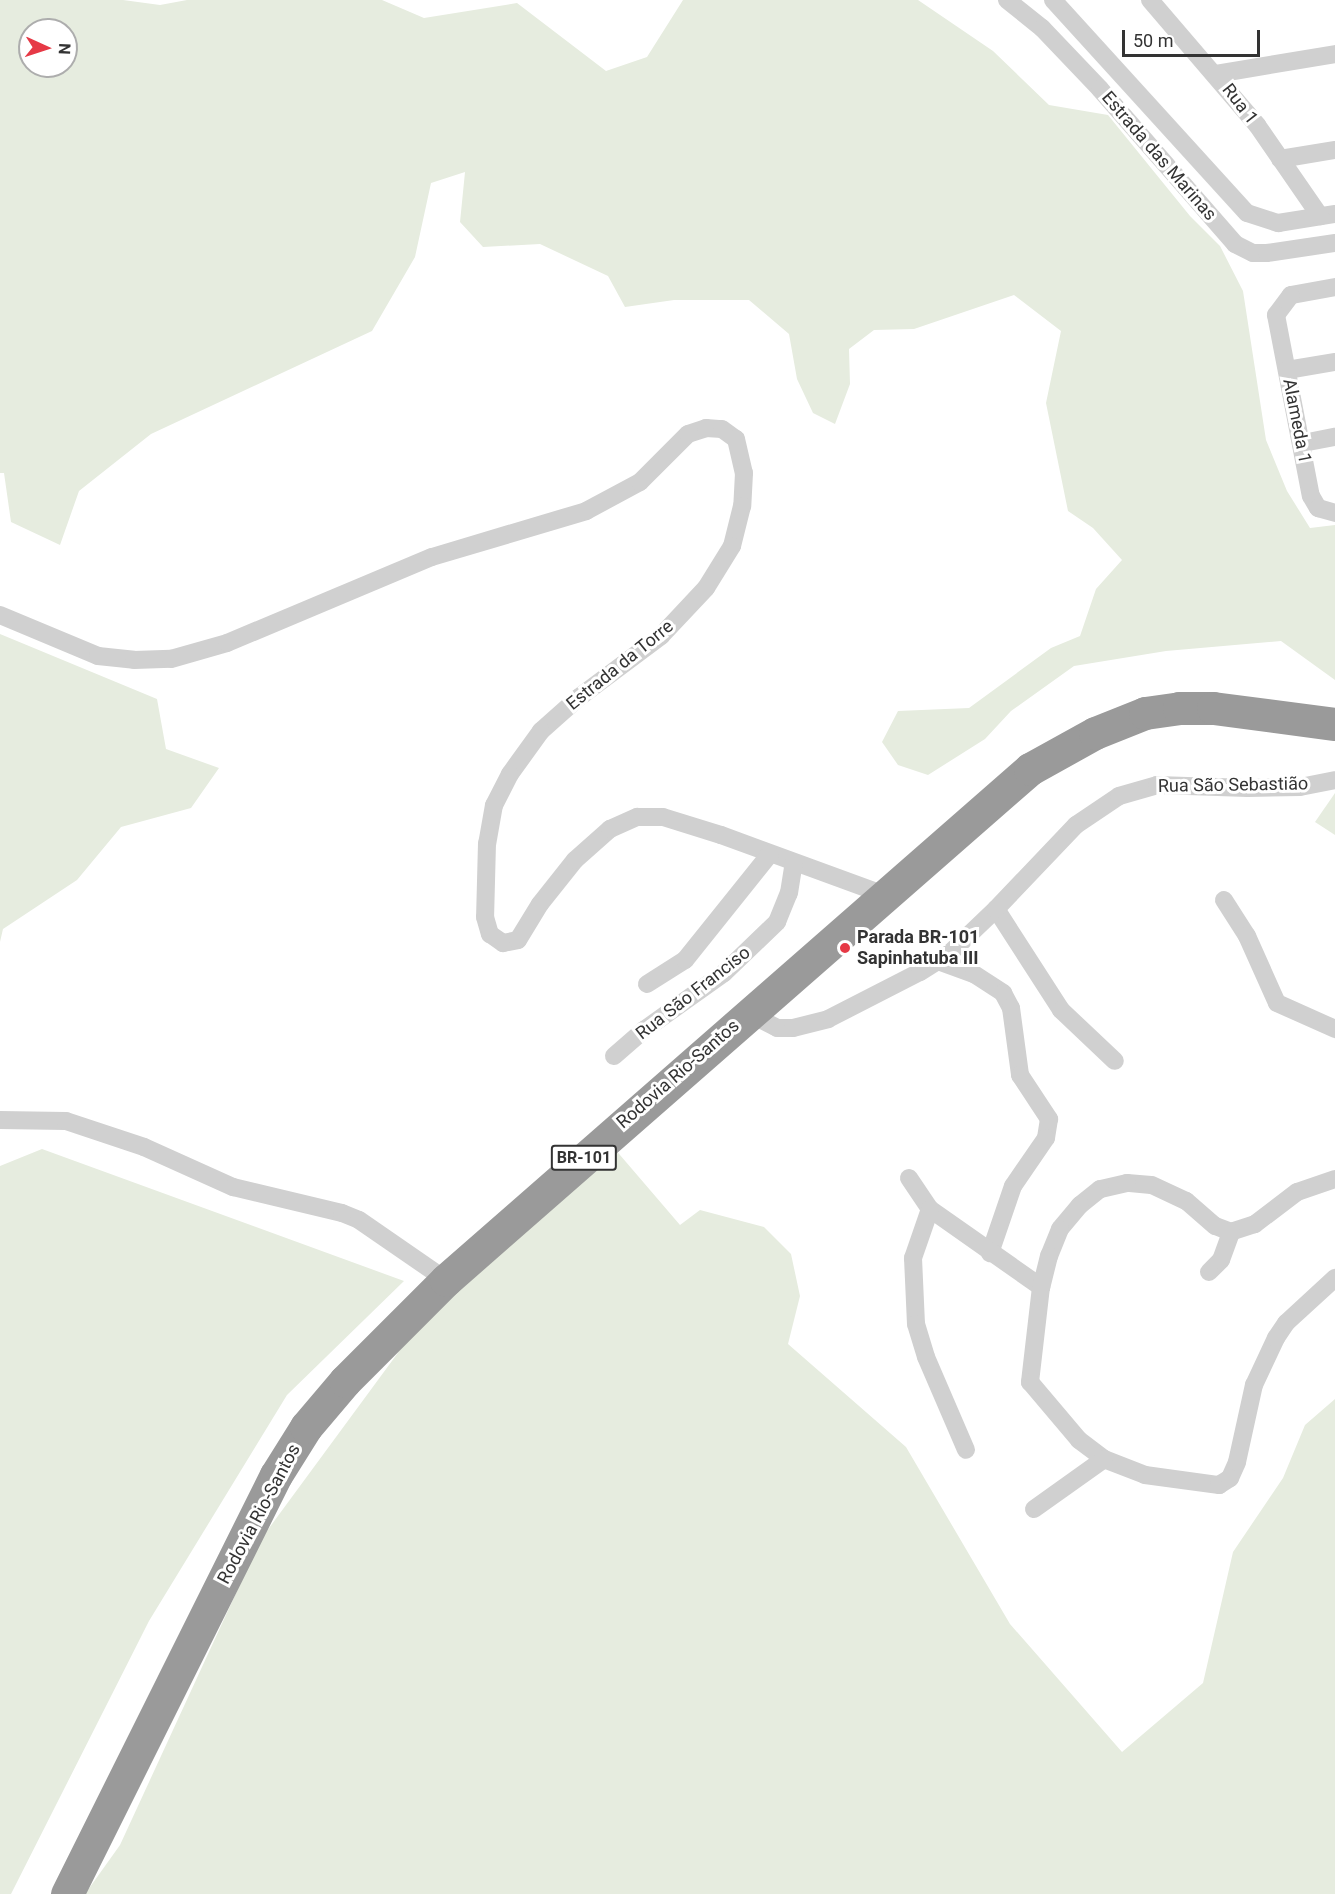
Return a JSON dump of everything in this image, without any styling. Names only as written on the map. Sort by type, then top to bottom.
[{"type":"highway","name":"Rodovia Rio-Santos","points":[[67,1894],[282,1466],[306,1427],[345,1381],[446,1280],[1029,769],[1095,733],[1145,713],[1213,708],[1335,724]]},
{"type":"street","name":"Estrada das Marinas","points":[[1007,0],[1042,28],[1100,89],[1235,244],[1253,253],[1267,253],[1335,243]]},
{"type":"street","points":[[1053,0],[1246,213],[1269,223],[1328,215]]},
{"type":"street","name":"Rua 1","points":[[1150,0],[1216,74],[1280,159],[1328,215]]},
{"type":"street","points":[[1216,74],[1335,54]]},
{"type":"street","points":[[1280,159],[1335,150]]},
{"type":"street","name":"Alameda 1","points":[[1335,287],[1291,295],[1276,315],[1314,503],[1335,513]]},
{"type":"street","points":[[1287,370],[1335,362]]},
{"type":"street","name":"Estrada da Torre","points":[[0,615],[98,656],[134,660],[171,659],[227,643],[432,557],[586,511],[640,482],[688,434],[706,428],[722,429],[736,439],[744,473],[742,506],[732,546],[706,588],[661,636],[548,725],[510,774],[494,805],[487,843],[485,917],[495,940],[503,943],[518,940],[575,860],[624,820],[663,817],[885,895]]},
{"type":"street","points":[[1303,442],[1335,437]]},
{"type":"street","name":"Rua São Sebastião","points":[[748,1013],[777,1028],[828,1019],[939,961],[996,909],[1076,825],[1119,796],[1157,785],[1300,787],[1335,780]]},
{"type":"street","points":[[647,984],[685,960],[770,854]]},
{"type":"street","name":"Rua São Franciso","points":[[614,1056],[644,1030],[724,973],[777,922],[789,893],[794,862]]},
{"type":"street","points":[[1224,900],[1246,936],[1277,1003],[1335,1029]]},
{"type":"street","points":[[996,909],[1060,1010],[1115,1061]]},
{"type":"street","points":[[939,961],[974,974],[1003,993],[1011,1008],[1020,1075],[1049,1119],[1046,1138],[1013,1186],[990,1253]]},
{"type":"street","points":[[0,1120],[66,1121],[144,1147],[233,1187],[342,1213],[446,1280]]},
{"type":"street","points":[[909,1178],[930,1209],[1041,1287]]},
{"type":"street","points":[[1335,1179],[1297,1192],[1255,1224],[1231,1232],[1215,1226],[1179,1197],[1151,1185],[1127,1183],[1100,1190],[1080,1204],[1060,1230],[1041,1287],[1030,1382],[1079,1440],[1104,1459],[1145,1475],[1204,1485],[1219,1485],[1230,1478],[1254,1385],[1276,1338],[1286,1323],[1335,1278]]},
{"type":"street","points":[[930,1209],[913,1258],[916,1323],[926,1357],[966,1450]]},
{"type":"street","points":[[1209,1272],[1221,1260],[1231,1232]]},
{"type":"street","points":[[1034,1509],[1104,1459]]},
{"type":"shaded area","points":[[0,0],[123,0],[160,5],[187,0],[382,0],[424,18],[517,3],[606,71],[647,57],[683,0],[918,0],[993,51],[1049,105],[1108,115],[1190,216],[1220,246],[1243,291],[1266,440],[1287,491],[1310,528],[1335,525],[1335,680],[1281,641],[1166,651],[1074,666],[1011,711],[985,739],[928,775],[898,765],[882,742],[898,711],[969,708],[1051,648],[1080,636],[1096,589],[1122,560],[1093,528],[1068,511],[1046,403],[1061,331],[1014,295],[914,329],[874,330],[849,349],[850,384],[835,424],[813,413],[797,379],[789,334],[749,300],[674,300],[625,307],[608,276],[540,244],[483,247],[460,222],[465,172],[431,183],[415,257],[372,331],[151,434],[79,491],[60,545],[11,522],[4,473],[0,473]]},
{"type":"shaded area","points":[[0,634],[157,699],[166,749],[219,768],[191,808],[121,827],[77,880],[3,929],[0,942]]},
{"type":"shaded area","points":[[1335,793],[1335,835],[1315,822]]},
{"type":"shaded area","points":[[614,1148],[680,1225],[700,1210],[764,1227],[791,1254],[800,1296],[788,1344],[906,1447],[1010,1624],[1122,1752],[1203,1683],[1233,1552],[1283,1478],[1305,1425],[1335,1399],[1335,1894],[85,1894],[120,1845],[261,1539],[414,1331]]},
{"type":"shaded area","points":[[42,1149],[404,1281],[287,1395],[149,1621],[11,1894],[0,1894],[0,1166]]},
{"type":"place","name":"Parada BR-101 Sapinhatuba III","points":[[845,948]]}]
